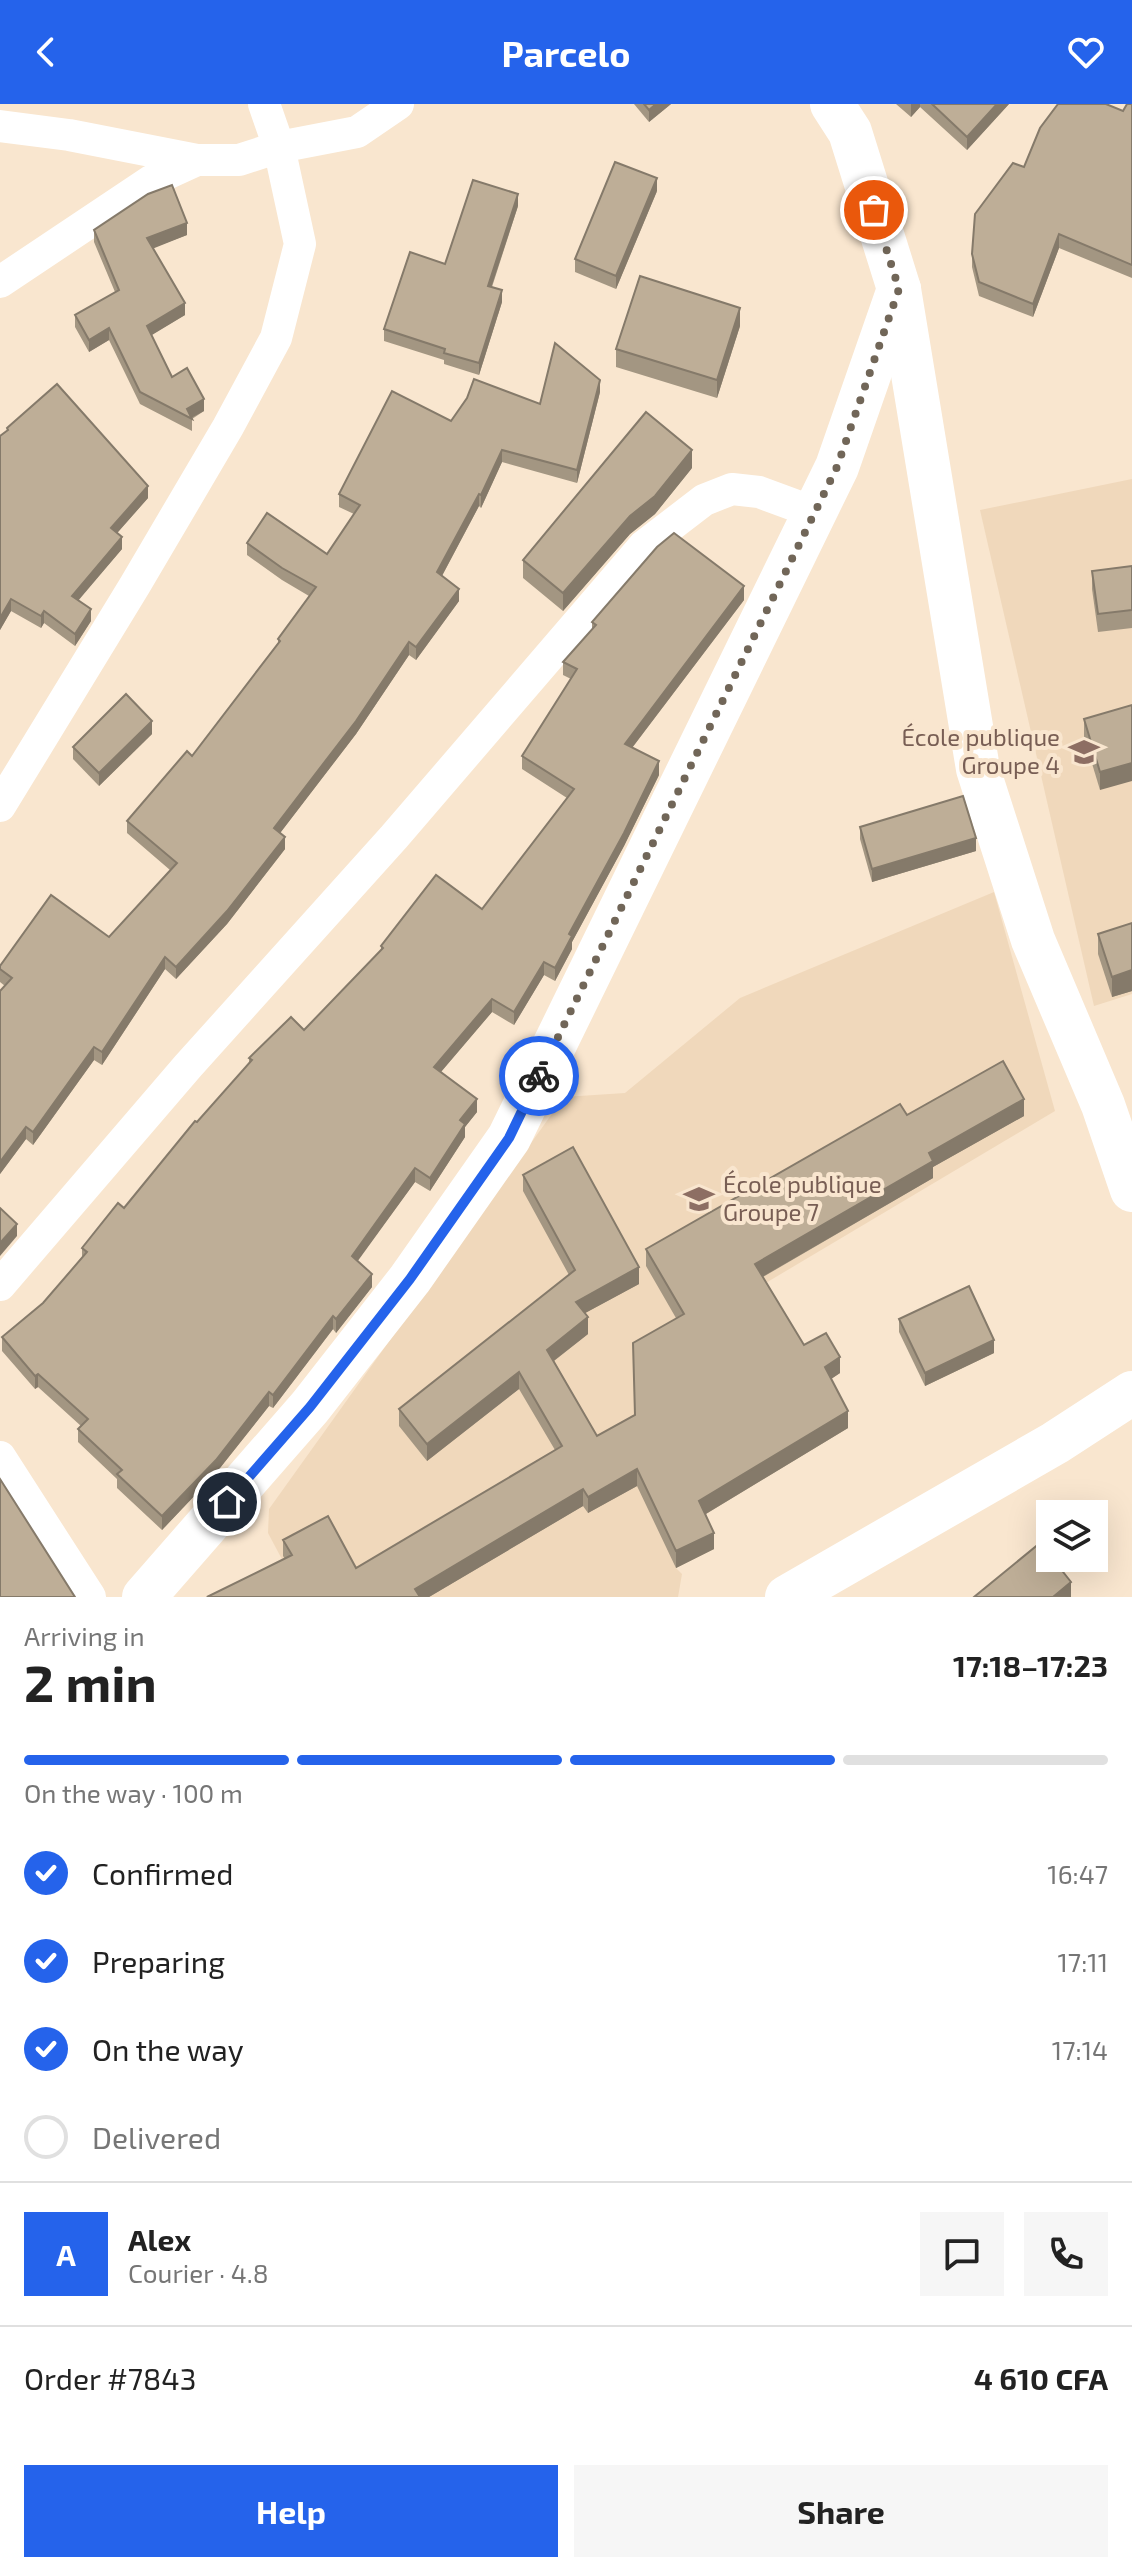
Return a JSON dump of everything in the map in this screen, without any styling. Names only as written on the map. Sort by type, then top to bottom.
[{"type":"street","points":[[0,806],[135,585],[228,427],[276,338],[300,244],[279,147],[264,104]]},
{"type":"street","points":[[0,126],[69,135],[197,160],[239,160],[279,147],[357,132],[398,104]]},
{"type":"street","points":[[832,104],[850,132],[899,289],[978,769],[1033,940],[1103,1105],[1132,1190]]},
{"type":"street","points":[[0,282],[151,181],[197,160]]},
{"type":"street","points":[[144,1597],[310,1407],[410,1279],[509,1138],[816,513],[837,467],[899,289]]},
{"type":"street","points":[[0,1285],[188,1066],[394,837],[644,546],[704,500],[732,489],[759,492],[816,513]]},
{"type":"street","points":[[787,1597],[1055,1443],[1132,1393]]},
{"type":"street","points":[[0,1457],[90,1597]]},
{"type":"shaded area","name":"École publique Groupe 4","points":[[1132,479],[1132,994],[1094,1006],[980,510]]},
{"type":"shaded area","name":"École publique Groupe 7","points":[[994,892],[1055,1111],[759,1287],[676,1568],[682,1574],[678,1597],[302,1597],[268,1533],[269,1509],[564,1097],[625,1093],[740,998]]},
{"type":"building","points":[[932,104],[997,104],[967,137]]},
{"type":"building","points":[[1058,104],[1106,104],[1123,111],[1127,104],[1132,104],[1132,265],[1059,234],[1033,304],[979,282],[972,254],[975,214],[1013,163],[1024,167],[1040,128]]},
{"type":"building","points":[[615,162],[657,178],[616,276],[575,259]]},
{"type":"building","points":[[473,180],[518,194],[488,286],[502,290],[479,363],[384,329],[410,252],[445,264]]},
{"type":"building","points":[[172,185],[187,223],[147,238],[185,303],[147,326],[172,377],[187,368],[204,399],[187,409],[192,419],[140,392],[109,328],[89,340],[75,315],[119,290],[94,230],[148,194]]},
{"type":"building","points":[[640,276],[740,308],[717,380],[616,349]]},
{"type":"building","points":[[555,343],[600,380],[577,470],[502,450],[481,495],[437,572],[459,589],[416,647],[409,642],[356,721],[274,828],[285,837],[227,911],[176,967],[165,957],[102,1052],[94,1047],[33,1132],[26,1127],[0,1162],[0,991],[12,978],[0,966],[51,895],[109,937],[177,863],[127,821],[187,751],[192,756],[280,641],[278,639],[316,587],[247,543],[267,513],[327,554],[360,505],[339,494],[392,391],[451,421],[467,398],[474,379],[540,404]]},
{"type":"building","points":[[57,384],[148,486],[111,528],[122,537],[72,596],[91,609],[75,634],[44,611],[41,616],[11,599],[0,618],[0,436]]},
{"type":"building","points":[[646,412],[692,450],[655,496],[630,516],[563,593],[523,560]]},
{"type":"building","points":[[674,533],[744,586],[625,744],[659,761],[569,934],[572,936],[555,968],[544,962],[514,1012],[492,999],[434,1067],[477,1099],[460,1120],[465,1124],[430,1178],[415,1168],[352,1256],[372,1274],[336,1319],[333,1316],[273,1395],[269,1392],[216,1460],[162,1516],[117,1474],[122,1470],[78,1429],[88,1419],[38,1374],[35,1376],[2,1337],[43,1303],[87,1252],[82,1248],[118,1203],[124,1208],[195,1121],[252,1060],[249,1058],[291,1017],[304,1030],[383,948],[381,946],[436,875],[482,909],[574,789],[522,756],[577,669],[563,662],[596,625],[592,622],[657,547]]},
{"type":"building","points":[[1132,566],[1132,610],[1098,614],[1092,571]]},
{"type":"building","points":[[126,694],[152,721],[99,773],[73,747]]},
{"type":"building","points":[[1132,705],[1132,763],[1100,772],[1084,719]]},
{"type":"building","points":[[963,796],[976,838],[872,869],[860,827]]},
{"type":"building","points":[[1132,923],[1132,970],[1112,977],[1098,934]]},
{"type":"building","points":[[1003,1061],[1024,1099],[929,1153],[933,1161],[755,1264],[804,1345],[826,1333],[840,1357],[825,1367],[848,1411],[699,1501],[714,1533],[676,1551],[637,1469],[588,1497],[583,1489],[415,1589],[420,1597],[207,1597],[292,1555],[283,1540],[328,1516],[356,1568],[562,1446],[519,1372],[427,1444],[399,1409],[575,1270],[523,1175],[573,1147],[639,1267],[576,1302],[588,1317],[547,1350],[597,1436],[635,1415],[633,1343],[684,1314],[646,1249],[900,1104],[907,1115]]},
{"type":"building","points":[[0,1208],[17,1224],[0,1243]]},
{"type":"building","points":[[969,1286],[994,1340],[925,1373],[899,1319]]},
{"type":"building","points":[[0,1479],[75,1597],[0,1597]]},
{"type":"building","points":[[1036,1546],[1036,1572],[1063,1572],[1071,1582],[1053,1597],[974,1597]]},
{"type":"way so far","points":[[539,1076],[837,467],[899,289],[874,210]]},
{"type":"place","name":"École publique Groupe 4","points":[[1084,752]]},
{"type":"place","name":"École publique Groupe 7","points":[[699,1199]]},
{"type":"route","points":[[227,1502],[310,1407],[410,1279],[509,1138],[539,1076]]}]
